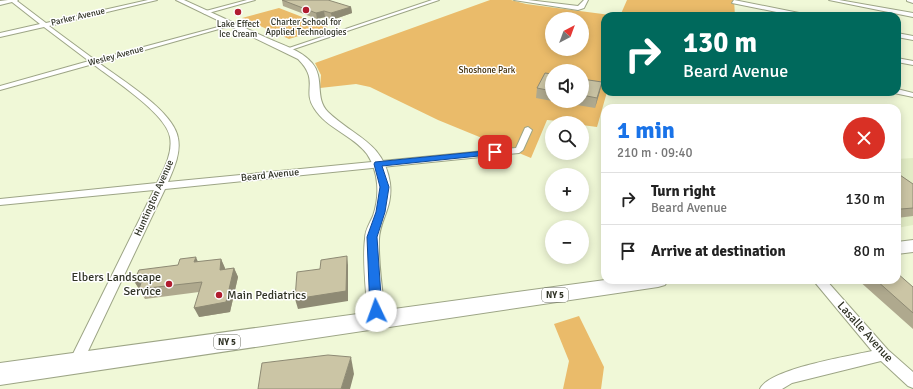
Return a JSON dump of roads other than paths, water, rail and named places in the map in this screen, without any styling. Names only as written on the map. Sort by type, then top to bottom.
[{"type":"main road","points":[[901,248],[913,246]]},
{"type":"main road","name":"NY 5","points":[[0,374],[631,284]]},
{"type":"street","name":"Huntington Avenue","points":[[13,0],[43,25],[154,107],[171,127],[176,140],[174,153],[161,186],[75,364]]},
{"type":"street","points":[[0,3],[13,0]]},
{"type":"street","name":"Parker Avenue","points":[[0,35],[155,0]]},
{"type":"street","points":[[179,0],[301,58],[313,69],[316,88],[314,98],[320,110],[362,141],[371,152],[378,164],[384,187],[381,212],[372,237],[377,321]]},
{"type":"street","points":[[205,12],[253,0]]},
{"type":"street","points":[[286,50],[437,0]]},
{"type":"street","points":[[516,0],[576,8],[582,7],[586,0]]},
{"type":"street","points":[[831,0],[897,12]]},
{"type":"street","points":[[909,0],[913,1]]},
{"type":"street","points":[[734,2],[784,12]]},
{"type":"street","points":[[901,13],[913,15]]},
{"type":"street","name":"Wesley Avenue","points":[[0,88],[231,24]]},
{"type":"street","points":[[901,36],[913,38]]},
{"type":"street","points":[[901,61],[913,63]]},
{"type":"street","points":[[901,92],[913,95]]},
{"type":"street","name":"Beard Avenue","points":[[0,202],[519,150],[528,130]]},
{"type":"street","name":"Lasalle Avenue","points":[[822,284],[883,354],[913,381]]},
{"type":"street","points":[[768,389],[789,377],[883,354]]},
{"type":"place","name":"Charter School for Applied Technologies","points":[[306,10]]},
{"type":"place","name":"Lake Effect Ice Cream","points":[[238,12]]},
{"type":"place","name":"Elbers Landscape Service","points":[[169,284]]},
{"type":"place","name":"Main Pediatrics","points":[[219,295]]},
{"type":"park label","name":"Shoshone Park","points":[[487,70]]}]
